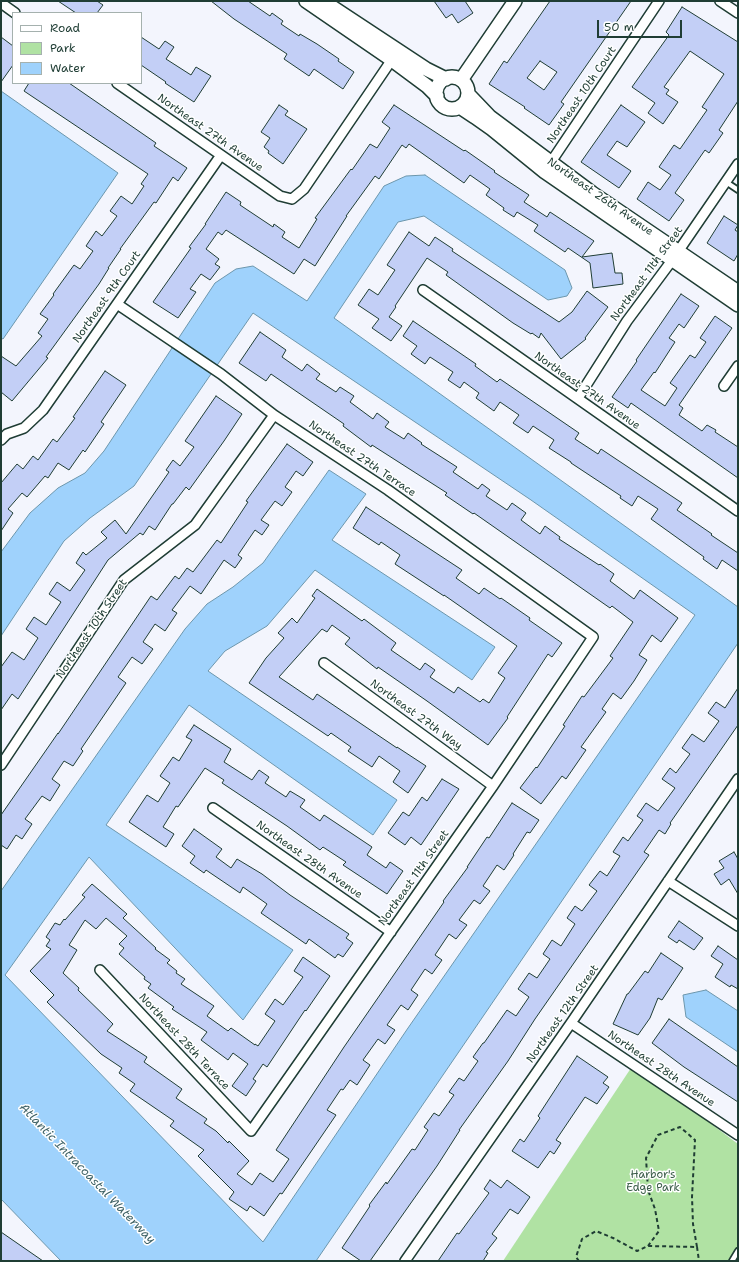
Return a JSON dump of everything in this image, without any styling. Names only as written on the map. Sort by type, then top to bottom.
[{"type":"street","points":[[306,1],[395,55],[446,79],[456,78],[461,80],[467,87],[468,94],[467,100],[460,108]]},
{"type":"street","points":[[323,1],[395,55],[437,96]]},
{"type":"street","points":[[461,80],[515,1]]},
{"type":"street","name":"Northeast 10th Court","points":[[548,167],[659,1]]},
{"type":"street","points":[[720,1],[738,13]]},
{"type":"street","points":[[1,3],[14,12]]},
{"type":"street","name":"Northeast 27th Avenue","points":[[117,84],[280,196],[292,198],[304,189],[395,55]]},
{"type":"street","points":[[446,79],[439,85],[437,90],[439,102],[448,109],[460,108],[476,117],[548,167]]},
{"type":"street","name":"Northeast 26th Avenue","points":[[468,94],[490,116],[548,167],[676,256],[738,305]]},
{"type":"street","name":"Northeast 9th Court","points":[[3,435],[24,428],[43,410],[221,155]]},
{"type":"street","name":"Northeast 11th Street","points":[[578,398],[627,321],[676,256],[738,164]]},
{"type":"street","name":"Northeast 26th Avenue","points":[[676,256],[738,292]]},
{"type":"street","name":"Northeast 27th Avenue","points":[[423,290],[738,511]]},
{"type":"street","name":"Northeast 27th Terrace","points":[[117,304],[221,374],[274,415],[388,490],[592,636]]},
{"type":"street","points":[[724,386],[738,366]]},
{"type":"street","name":"Northeast 10th Street","points":[[1,765],[124,580],[196,525],[274,415]]},
{"type":"street","name":"Northeast 11th Street","points":[[251,1131],[494,786],[592,636]]},
{"type":"street","name":"Northeast 27th Way","points":[[324,663],[494,786]]},
{"type":"street","name":"Northeast 12th Street","points":[[405,1261],[571,1023],[738,779]]},
{"type":"street","name":"Northeast 28th Avenue","points":[[213,808],[392,932]]},
{"type":"street","points":[[668,881],[738,926]]},
{"type":"street","name":"Northeast 28th Terrace","points":[[100,970],[251,1131]]},
{"type":"street","name":"Northeast 28th Avenue","points":[[571,1023],[738,1135]]},
{"type":"lane","points":[[726,182],[738,190]]},
{"type":"lane","points":[[732,1261],[738,1251]]},
{"type":"path","points":[[648,1246],[659,1231],[655,1210],[648,1190],[646,1158],[658,1135],[680,1127],[695,1140],[692,1197],[693,1224],[699,1261]]},
{"type":"path","points":[[579,1261],[576,1258],[582,1239],[596,1231],[637,1251],[648,1246],[697,1247]]},
{"type":"green space","name":"Harbor's Edge Park","points":[[633,1065],[738,1144],[738,1261],[503,1261]]},
{"type":"water","points":[[1,91],[118,173],[3,339],[1,338]]},
{"type":"water","name":"Atlantic Intracoastal Waterway","points":[[425,175],[565,270],[572,288],[567,296],[548,300],[424,216],[398,222],[334,318],[738,607],[738,643],[316,1261],[61,1261],[1,1199],[1,891],[185,629],[207,604],[233,587],[263,563],[329,470],[366,494],[332,540],[495,647],[472,680],[315,570],[267,626],[225,651],[208,671],[397,800],[373,835],[189,705],[106,825],[293,950],[243,1020],[89,857],[5,975],[263,1242],[408,1028],[695,615],[531,500],[253,313],[134,486],[90,518],[64,541],[1,636],[1,552],[30,513],[58,488],[85,473],[104,451],[215,283],[236,269],[253,266],[307,301],[384,186],[406,176]]},
{"type":"water","points":[[706,990],[738,1011],[738,1052],[686,1017],[683,995]]},
{"type":"building","points":[[58,1],[97,1],[103,5],[98,12],[74,12]]},
{"type":"building","points":[[211,1],[248,1],[270,16],[272,13],[283,21],[281,24],[299,36],[300,34],[317,44],[339,59],[338,61],[354,72],[343,89],[314,69],[309,76],[284,59],[287,54],[234,19]]},
{"type":"building","points":[[434,1],[465,1],[473,13],[458,23],[452,14],[446,18]]},
{"type":"building","points":[[550,1],[631,1],[561,102],[564,104],[549,125],[524,108],[525,107],[489,84],[504,61],[507,63]],"holes":[[[540,61],[557,72],[544,90],[527,78]]]},
{"type":"building","points":[[682,7],[738,42],[738,101],[719,130],[723,133],[709,153],[705,150],[675,193],[684,200],[669,221],[637,199],[648,182],[660,190],[671,175],[659,167],[674,145],[680,149],[707,110],[702,107],[724,74],[690,51],[664,87],[669,90],[666,94],[678,102],[663,124],[648,113],[655,103],[632,87],[669,35],[666,32]]},
{"type":"building","points":[[1,37],[12,45],[12,66],[1,82]]},
{"type":"building","points":[[142,38],[159,49],[165,41],[174,47],[166,59],[191,75],[196,67],[211,76],[194,102],[165,83],[166,82],[142,66]]},
{"type":"building","points":[[28,84],[70,84],[156,143],[154,146],[187,168],[178,181],[173,177],[156,203],[154,202],[120,249],[99,284],[46,357],[48,358],[12,401],[1,392],[1,356],[16,366],[42,336],[38,333],[48,319],[40,314],[54,295],[53,294],[74,265],[80,269],[93,251],[86,246],[96,231],[102,236],[117,216],[110,211],[121,196],[132,204],[144,186],[141,184],[148,174],[24,91]]},
{"type":"building","points":[[279,105],[288,111],[285,115],[307,129],[283,164],[268,153],[269,151],[264,147],[270,138],[261,132]]},
{"type":"building","points":[[394,105],[464,151],[465,150],[495,171],[494,172],[529,195],[524,202],[547,217],[550,212],[594,241],[582,257],[612,253],[615,273],[622,273],[623,284],[593,288],[590,263],[568,248],[565,252],[534,231],[538,225],[517,212],[514,217],[503,210],[504,208],[486,195],[490,189],[470,175],[464,183],[409,144],[406,148],[402,145],[379,179],[375,176],[346,216],[315,266],[304,259],[294,274],[226,230],[222,235],[218,232],[206,249],[219,259],[215,264],[220,267],[210,280],[201,274],[190,289],[196,292],[178,318],[153,302],[191,248],[189,247],[206,224],[226,192],[241,202],[240,205],[273,227],[274,224],[285,232],[282,237],[299,248],[317,219],[315,218],[370,144],[377,148],[390,128],[382,122]]},
{"type":"building","points":[[621,105],[645,122],[627,147],[617,141],[607,155],[631,171],[619,188],[581,162]]},
{"type":"building","points":[[724,216],[738,225],[735,230],[738,232],[738,254],[734,261],[707,243]]},
{"type":"building","points":[[409,232],[429,246],[435,237],[453,249],[452,251],[559,322],[572,312],[587,291],[608,307],[585,338],[586,339],[561,359],[541,333],[539,338],[513,323],[446,275],[448,272],[427,258],[389,317],[402,326],[391,341],[372,328],[379,319],[358,305],[369,289],[378,295],[395,270],[387,265]]},
{"type":"building","points":[[681,294],[699,306],[684,328],[679,324],[669,338],[675,342],[655,373],[654,372],[641,390],[665,406],[677,388],[670,383],[690,355],[695,358],[706,342],[700,338],[715,316],[732,328],[679,405],[683,408],[679,415],[702,431],[707,425],[738,447],[738,478],[631,403],[628,408],[612,397]]},
{"type":"building","points":[[413,321],[476,364],[475,366],[497,382],[500,379],[579,433],[575,439],[598,454],[601,449],[682,503],[677,510],[738,553],[738,571],[722,560],[717,569],[703,559],[704,557],[651,519],[658,509],[638,496],[632,506],[620,498],[621,496],[549,448],[554,440],[533,426],[528,433],[513,423],[519,415],[500,402],[494,411],[476,398],[479,393],[464,382],[460,388],[448,380],[453,372],[430,357],[425,364],[411,354],[417,346],[403,336]]},
{"type":"building","points":[[260,332],[286,350],[282,357],[302,371],[307,364],[320,374],[316,379],[336,392],[340,387],[354,396],[350,402],[373,419],[377,413],[389,422],[385,427],[404,439],[408,433],[422,443],[421,444],[457,467],[453,472],[478,489],[482,484],[490,490],[486,496],[507,510],[512,503],[526,513],[521,520],[540,534],[545,526],[560,537],[559,539],[599,565],[600,564],[614,574],[610,581],[634,599],[640,590],[678,618],[661,642],[652,635],[639,655],[647,660],[634,681],[621,699],[613,693],[602,709],[606,712],[581,747],[586,750],[566,779],[562,776],[541,804],[520,788],[536,767],[537,768],[565,726],[563,725],[582,696],[584,697],[613,658],[610,656],[633,622],[612,606],[610,608],[474,513],[473,514],[445,495],[447,493],[372,445],[371,447],[343,426],[344,424],[271,374],[266,381],[239,363]]},
{"type":"building","points":[[105,371],[126,385],[101,422],[104,424],[85,452],[83,450],[69,470],[58,463],[48,478],[45,476],[27,497],[22,493],[8,509],[13,513],[1,531],[1,483],[17,464],[23,469],[33,456],[38,460],[53,439],[57,442],[75,418],[73,417]]},
{"type":"building","points":[[216,396],[242,414],[224,441],[189,490],[186,487],[172,504],[155,530],[149,526],[143,535],[140,533],[108,560],[18,699],[12,694],[1,710],[1,667],[12,652],[24,660],[38,638],[26,629],[34,617],[46,625],[61,602],[49,594],[57,582],[70,591],[85,570],[76,563],[83,552],[86,555],[107,538],[101,532],[115,520],[126,534],[169,472],[166,470],[173,460],[180,466],[194,447],[185,441]]},
{"type":"building","points":[[287,444],[313,462],[303,476],[296,471],[285,487],[292,492],[282,506],[275,501],[261,520],[269,525],[262,535],[255,530],[238,555],[242,558],[235,568],[224,560],[201,594],[190,586],[172,610],[177,613],[165,631],[155,624],[143,642],[153,649],[142,664],[132,657],[118,677],[126,683],[81,749],[83,751],[73,766],[64,761],[52,779],[60,785],[50,801],[42,796],[25,819],[32,824],[22,839],[16,835],[7,849],[1,845],[1,815],[58,734],[151,596],[157,600],[175,576],[179,579],[187,568],[193,572],[217,540],[221,543],[248,502],[246,501]]},
{"type":"building","points":[[366,507],[462,570],[456,578],[479,594],[484,588],[500,599],[501,598],[562,643],[552,657],[548,654],[507,717],[508,718],[488,745],[378,667],[377,669],[345,644],[350,638],[332,625],[327,632],[322,629],[279,677],[313,700],[317,694],[426,766],[408,793],[393,782],[400,771],[379,756],[372,767],[348,751],[351,747],[331,733],[328,736],[249,683],[266,658],[284,638],[278,633],[292,618],[297,623],[315,598],[312,596],[317,589],[362,621],[364,619],[396,643],[391,650],[420,670],[425,663],[435,670],[430,677],[454,693],[458,687],[480,702],[483,699],[489,703],[505,678],[498,673],[517,646],[444,595],[395,564],[400,555],[381,542],[379,545],[353,528]]},
{"type":"building","points":[[738,688],[738,725],[670,823],[671,824],[665,834],[659,830],[644,852],[649,855],[459,1130],[437,1166],[370,1261],[361,1261],[342,1248],[370,1206],[369,1205],[386,1182],[387,1184],[412,1149],[415,1150],[428,1130],[424,1127],[434,1113],[439,1116],[454,1095],[449,1092],[459,1078],[464,1081],[478,1061],[473,1057],[507,1010],[516,1016],[529,997],[518,989],[529,973],[537,978],[550,959],[543,954],[552,940],[561,946],[575,924],[567,918],[575,906],[582,911],[597,891],[589,885],[600,871],[607,876],[620,856],[613,852],[623,837],[628,841],[643,820],[637,816],[646,803],[658,811],[675,788],[662,779],[670,768],[676,773],[690,754],[682,748],[692,734],[704,742],[719,721],[708,713],[716,702],[725,708]]},
{"type":"building","points":[[194,725],[231,749],[224,762],[252,780],[259,770],[269,777],[265,783],[286,797],[290,791],[305,800],[300,807],[320,821],[324,815],[372,847],[367,855],[386,868],[390,862],[403,871],[387,894],[343,865],[346,862],[323,847],[320,850],[222,783],[224,780],[205,768],[178,807],[176,806],[163,827],[174,834],[166,847],[129,822],[147,795],[158,802],[170,783],[160,776],[173,757],[179,761],[192,740],[186,737]]},
{"type":"building","points":[[442,779],[459,789],[421,845],[411,837],[405,845],[388,833],[403,812],[409,816],[422,797],[427,801]]},
{"type":"building","points":[[512,803],[539,820],[530,833],[527,832],[504,870],[497,865],[483,886],[490,891],[480,904],[474,900],[459,920],[467,925],[456,939],[449,934],[435,955],[442,960],[432,974],[425,969],[411,990],[418,995],[408,1010],[401,1005],[387,1025],[395,1030],[385,1044],[378,1039],[363,1060],[370,1065],[357,1085],[350,1080],[343,1090],[341,1089],[327,1110],[336,1115],[282,1194],[280,1193],[264,1216],[250,1206],[247,1211],[229,1199],[234,1192],[198,1156],[204,1150],[170,1126],[174,1121],[130,1091],[135,1084],[119,1073],[122,1068],[101,1054],[47,1002],[54,995],[30,971],[51,949],[46,946],[50,940],[46,937],[55,923],[60,925],[64,919],[65,920],[85,897],[82,895],[92,884],[127,914],[123,918],[156,948],[155,949],[170,960],[167,963],[177,971],[176,973],[185,979],[181,984],[214,1006],[207,1016],[228,1031],[231,1028],[255,1045],[258,1046],[275,1021],[265,1014],[275,999],[283,1005],[303,977],[294,971],[303,957],[330,976],[306,1011],[305,1010],[267,1067],[263,1064],[253,1079],[256,1081],[246,1096],[232,1086],[248,1064],[233,1053],[228,1060],[201,1040],[207,1032],[172,1009],[174,1007],[148,988],[151,984],[119,954],[124,948],[119,944],[127,936],[106,918],[96,929],[85,920],[69,945],[77,950],[63,973],[113,1024],[107,1031],[147,1057],[144,1062],[182,1089],[176,1098],[207,1119],[204,1123],[216,1131],[228,1143],[229,1141],[249,1161],[237,1174],[252,1185],[260,1173],[273,1182],[289,1159],[276,1150],[344,1047],[444,902],[443,901],[468,867],[487,837],[489,838]]},
{"type":"building","points":[[194,829],[222,849],[216,857],[231,868],[237,859],[262,874],[290,895],[349,934],[346,938],[353,943],[343,957],[338,954],[335,958],[309,939],[306,944],[261,913],[267,904],[243,887],[240,893],[206,870],[204,873],[190,863],[195,856],[182,846]]},
{"type":"building","points":[[734,852],[738,859],[738,894],[729,879],[721,885],[714,874],[724,868],[719,861]]},
{"type":"building","points":[[679,921],[703,938],[694,950],[679,940],[677,943],[668,937]]},
{"type":"building","points":[[718,946],[738,960],[738,989],[731,985],[730,987],[715,977],[723,964],[711,956]]},
{"type":"building","points":[[661,953],[683,968],[662,1000],[658,998],[650,1018],[638,1035],[613,1024],[627,994],[645,971],[648,973]]},
{"type":"building","points":[[669,1019],[738,1067],[738,1102],[684,1067],[652,1043]]},
{"type":"building","points":[[577,1056],[608,1077],[603,1083],[609,1087],[597,1104],[585,1097],[556,1140],[561,1143],[554,1154],[550,1151],[538,1168],[512,1151],[520,1139],[524,1142],[540,1118],[538,1116]]},
{"type":"building","points":[[490,1180],[501,1188],[507,1180],[530,1197],[518,1214],[510,1209],[492,1234],[497,1238],[486,1252],[488,1253],[483,1261],[438,1261],[457,1233],[459,1234],[489,1193],[484,1189]]},
{"type":"building","points":[[1,1232],[43,1261],[1,1261]]}]
